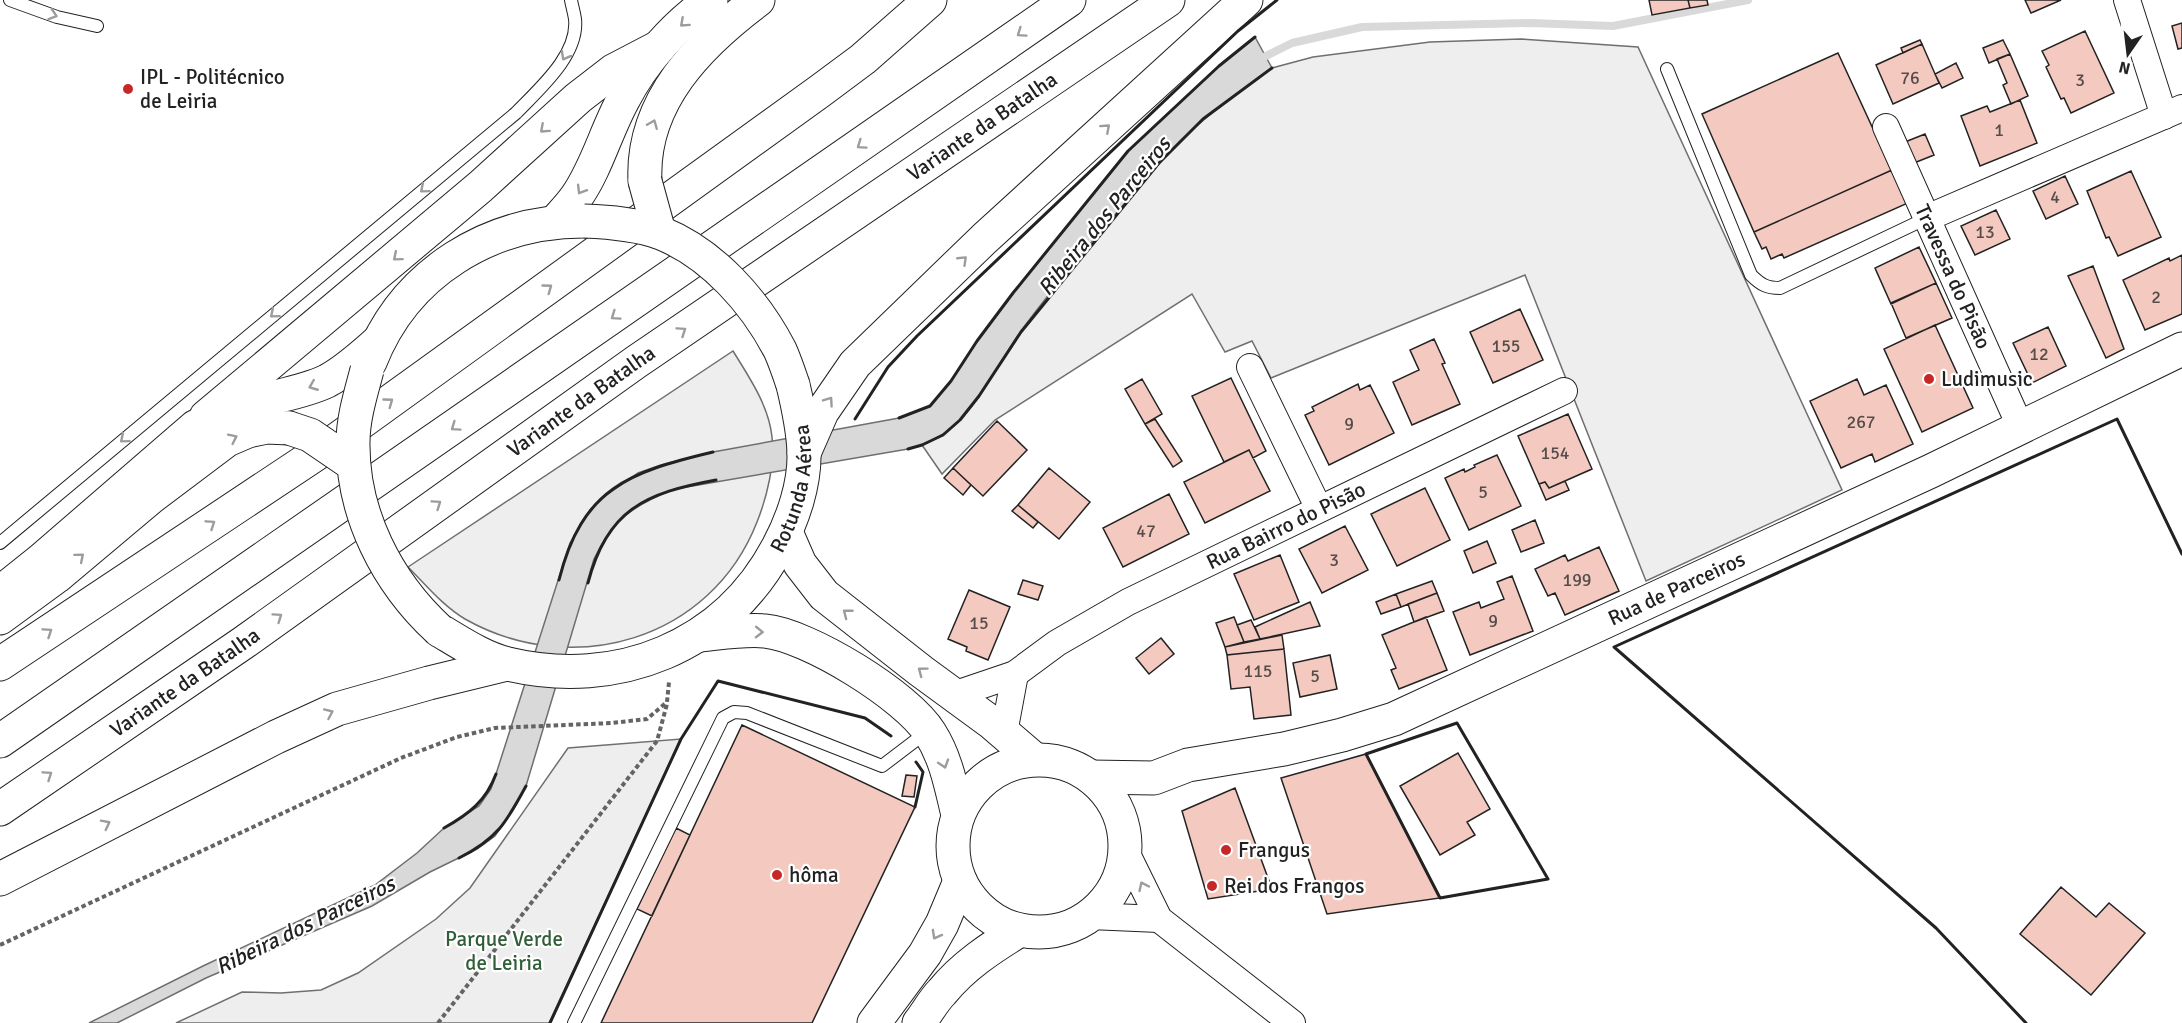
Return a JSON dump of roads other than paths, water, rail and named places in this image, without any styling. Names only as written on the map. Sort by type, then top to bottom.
[{"type":"main road","points":[[0,593],[480,187],[578,98],[613,71],[659,46],[711,0]]},
{"type":"main road","points":[[659,232],[645,181],[644,159],[648,135],[668,92],[704,46],[758,0]]},
{"type":"main road","points":[[0,664],[331,444],[811,98],[863,58],[930,0]]},
{"type":"main road","points":[[0,741],[1070,0]]},
{"type":"main road","name":"Variante da Batalha","points":[[0,809],[243,643],[636,362],[1167,0]]},
{"type":"main road","points":[[804,453],[822,411],[855,364],[984,239],[1246,0]]},
{"type":"main road","points":[[570,221],[577,197],[592,170],[623,100],[659,46]]},
{"type":"main road","name":"Rotunda Aérea","points":[[570,221],[633,226],[659,232],[680,242],[710,263],[751,305],[781,352],[793,385],[801,422],[804,453],[795,508],[786,532],[773,558],[754,585],[722,619],[701,635],[658,657],[593,670],[551,670],[507,664],[482,655],[439,630],[407,596],[381,554],[361,506],[354,465],[353,439],[361,392],[373,356],[404,304],[434,273],[472,247],[505,232],[570,221]]},
{"type":"main road","name":"Rua de Parceiros","points":[[1091,777],[1154,778],[1188,765],[1284,749],[1394,719],[1931,471],[2182,349]]},
{"type":"main road","points":[[195,426],[254,402],[299,392],[326,381],[352,365],[373,356]]},
{"type":"main road","points":[[0,618],[56,578],[150,498],[227,440],[248,431],[267,427],[289,428],[310,435],[354,465]]},
{"type":"main road","points":[[786,532],[800,564],[824,595],[1004,733],[1034,759]]},
{"type":"main road","points":[[701,635],[765,631],[795,638],[844,663],[879,687],[909,710],[929,731],[942,756],[958,815]]},
{"type":"main road","points":[[0,879],[276,737],[337,709],[507,664]]},
{"type":"main road","points":[[1125,841],[1118,809],[1107,791],[1074,766],[1055,760],[1034,759],[1010,764],[988,776],[970,793],[958,815],[952,837],[953,860],[960,881],[973,902],[990,918],[1020,930],[1036,932],[1061,930],[1084,920],[1104,904],[1119,880],[1125,841],[1154,778]]},
{"type":"main road","points":[[874,1023],[925,954],[942,924],[960,881]]},
{"type":"main road","points":[[919,1023],[942,992],[968,966],[1020,930]]},
{"type":"street","points":[[1927,218],[2173,112],[2127,0]]},
{"type":"street","name":"Travessa do Pisão","points":[[1886,127],[2020,426]]},
{"type":"street","points":[[1250,367],[1319,509]]},
{"type":"street","name":"Rua Bairro do Pisão","points":[[953,695],[1015,674],[1057,643],[1128,602],[1564,391]]},
{"type":"street","points":[[1004,733],[1015,674]]},
{"type":"street","points":[[1125,841],[1159,920],[1292,1023]]},
{"type":"street","points":[[1090,916],[1159,920]]},
{"type":"lane","points":[[10,0],[57,17],[97,26]]},
{"type":"lane","points":[[0,543],[516,113],[554,74],[569,48],[575,21],[571,0]]},
{"type":"lane","points":[[1667,69],[1751,275],[1761,285],[1780,288],[1927,218]]},
{"type":"lane","points":[[574,1023],[723,718],[734,712],[747,713],[882,766],[929,731]]},
{"type":"water","points":[[1255,37],[1272,68],[1212,113],[1170,151],[1054,289],[1021,331],[968,411],[948,431],[929,442],[908,449],[675,489],[637,507],[617,524],[601,545],[594,559],[526,786],[495,836],[477,849],[430,872],[372,906],[206,978],[117,1023],[89,1023],[375,885],[417,853],[444,828],[479,806],[491,789],[570,543],[590,510],[601,499],[638,473],[661,465],[713,452],[899,418],[930,406],[951,381],[1013,293],[1128,151],[1219,66]]},
{"type":"waterway","name":"Ribeira dos Parceiros","points":[[1256,61],[1292,43],[1362,27],[1531,23],[1613,26],[1748,0]]},
{"type":"place","name":"IPL - Politécnico de Leiria","points":[[128,89]]},
{"type":"place","name":"Ludimusic","points":[[1929,379]]},
{"type":"place","name":"Frangus","points":[[1226,850]]},
{"type":"place","name":"hôma","points":[[777,875]]},
{"type":"place","name":"Rei dos Frangos","points":[[1212,886]]},
{"type":"park label","name":"Parque Verde de Leiria","points":[[504,951]]}]
